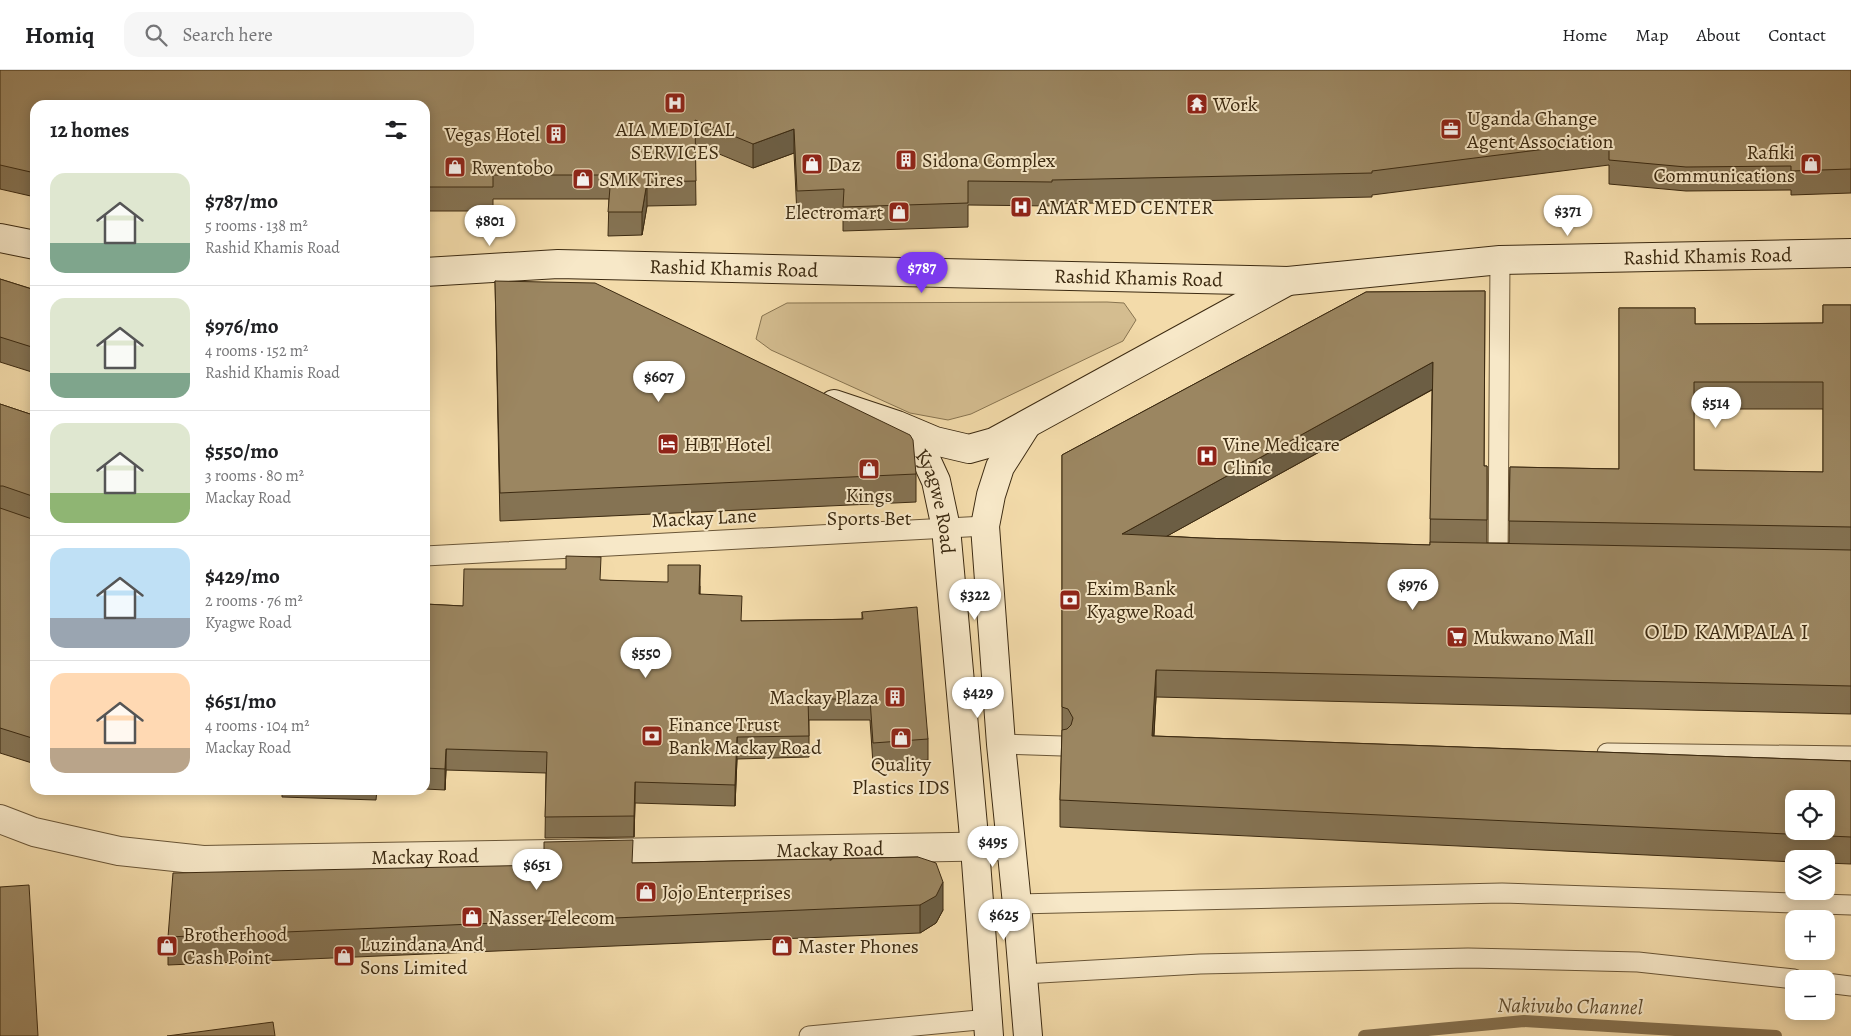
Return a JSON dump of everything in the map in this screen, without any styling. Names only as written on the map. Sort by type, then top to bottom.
[{"type":"street","points":[[0,238],[30,244]]},
{"type":"street","name":"Rashid Khamis Road","points":[[430,272],[558,264],[1288,281],[1500,260],[1851,253]]},
{"type":"street","points":[[558,264],[602,287]]},
{"type":"street","points":[[815,397],[897,426],[935,442],[969,449],[994,442],[1288,281]]},
{"type":"street","name":"Kyagwe Road","points":[[1028,423],[1000,467],[991,496],[985,526],[1001,744],[1028,1036]]},
{"type":"street","name":"Kyagwe Road","points":[[897,426],[925,456],[936,481],[946,528],[989,1028]]},
{"type":"street","name":"Mackay Road","points":[[0,819],[34,832],[119,851],[203,860],[1010,846]]},
{"type":"lane","points":[[1498,560],[1500,260]]},
{"type":"lane","name":"Mackay Lane","points":[[430,556],[985,526]]},
{"type":"lane","points":[[1478,559],[1528,560]]},
{"type":"lane","points":[[1001,744],[1062,746]]},
{"type":"lane","points":[[1591,753],[1851,756]]},
{"type":"lane","points":[[1017,904],[1502,894],[1851,905]]},
{"type":"lane","points":[[1023,974],[1200,964],[1468,958],[1638,962],[1785,978]]},
{"type":"lane","points":[[1835,984],[1851,986]]},
{"type":"lane","points":[[809,1036],[989,1028]]},
{"type":"shaded area","points":[[787,303],[1124,303],[1136,320],[1123,341],[971,414],[948,420],[910,413],[771,350],[756,339],[762,316]]},
{"type":"building","points":[[0,70],[1851,70],[1851,169],[1791,171],[1791,166],[1686,167],[1609,160],[1609,141],[1372,171],[1372,173],[1052,180],[1052,182],[968,181],[968,203],[843,207],[844,189],[797,191],[794,129],[753,144],[695,120],[696,181],[647,182],[642,212],[608,212],[611,175],[493,175],[493,187],[430,187],[430,100],[30,100],[30,172],[0,165]]},
{"type":"building","points":[[0,279],[30,288],[30,346],[0,337]]},
{"type":"building","points":[[495,281],[595,283],[910,435],[913,440],[916,474],[500,493]]},
{"type":"building","name":"Mukwano Mall","points":[[1485,291],[1484,466],[1487,466],[1487,520],[1430,519],[1433,362],[1122,534],[1430,545],[1430,542],[1851,550],[1851,686],[1156,670],[1152,736],[1851,761],[1851,837],[1835,836],[1835,790],[1785,790],[1785,834],[1060,800],[1062,730],[1067,729],[1071,725],[1073,718],[1068,709],[1062,707],[1062,455],[1366,292]]},
{"type":"building","points":[[1823,305],[1851,305],[1851,527],[1509,521],[1510,467],[1619,469],[1619,308],[1695,308],[1695,324],[1823,323]],"holes":[[[1694,382],[1823,382],[1823,472],[1694,470]]]},
{"type":"building","points":[[0,404],[30,414],[30,495],[0,486]]},
{"type":"building","points":[[0,508],[30,518],[30,737],[0,728]]},
{"type":"building","points":[[566,556],[601,557],[600,580],[668,582],[668,565],[700,565],[699,594],[742,596],[741,621],[863,619],[862,612],[917,607],[928,739],[873,743],[870,699],[808,699],[809,736],[737,737],[735,785],[635,782],[634,816],[545,817],[547,752],[446,749],[445,769],[430,768],[430,604],[463,606],[464,569],[566,569]]},
{"type":"building","points":[[633,840],[632,863],[918,857],[936,863],[943,882],[936,896],[920,905],[168,937],[173,873],[544,865],[544,842]]},
{"type":"building","points":[[29,885],[38,1036],[0,1036],[0,887]]},
{"type":"building","points":[[273,1022],[275,1036],[167,1036]]},
{"type":"waterway","name":"Nakivubo Channel","points":[[1364,1036],[1524,1021],[1776,1036]]},
{"type":"place","name":"AIA MEDICAL SERVICES","points":[[675,103]]},
{"type":"place","name":"Work","points":[[1197,104]]},
{"type":"place","name":"Uganda Change Agent Association","points":[[1451,129]]},
{"type":"place","name":"Vegas Hotel","points":[[556,134]]},
{"type":"place","name":"Sidona Complex","points":[[906,160]]},
{"type":"place","name":"Daz","points":[[812,164]]},
{"type":"place","name":"Rafiki Communications","points":[[1811,164]]},
{"type":"place","name":"Rwentobo","points":[[455,167]]},
{"type":"place","name":"SMK Tires","points":[[583,179]]},
{"type":"place","name":"AMAR MED CENTER","points":[[1021,207]]},
{"type":"place","name":"Electromart","points":[[899,212]]},
{"type":"place","name":"HBT Hotel","points":[[668,444]]},
{"type":"place","name":"Vine Medicare Clinic","points":[[1207,456]]},
{"type":"place","name":"Kings Sports Bet","points":[[869,469]]},
{"type":"place","name":"Exim Bank Kyagwe Road","points":[[1070,600]]},
{"type":"place","name":"Mukwano Mall","points":[[1457,637]]},
{"type":"place","name":"Mackay Plaza","points":[[895,697]]},
{"type":"place","name":"Finance Trust Bank Mackay Road","points":[[652,736]]},
{"type":"place","name":"Quality Plastics IDS","points":[[901,738]]},
{"type":"place","name":"Jojo Enterprises","points":[[646,892]]},
{"type":"place","name":"Nasser Telecom","points":[[472,917]]},
{"type":"place","name":"Brotherhood Cash Point","points":[[167,946]]},
{"type":"place","name":"Master Phones","points":[[782,946]]},
{"type":"place","name":"Luzindana And Sons Limited","points":[[344,956]]},
{"type":"district","name":"OLD KAMPALA I","points":[[1727,632]]}]
